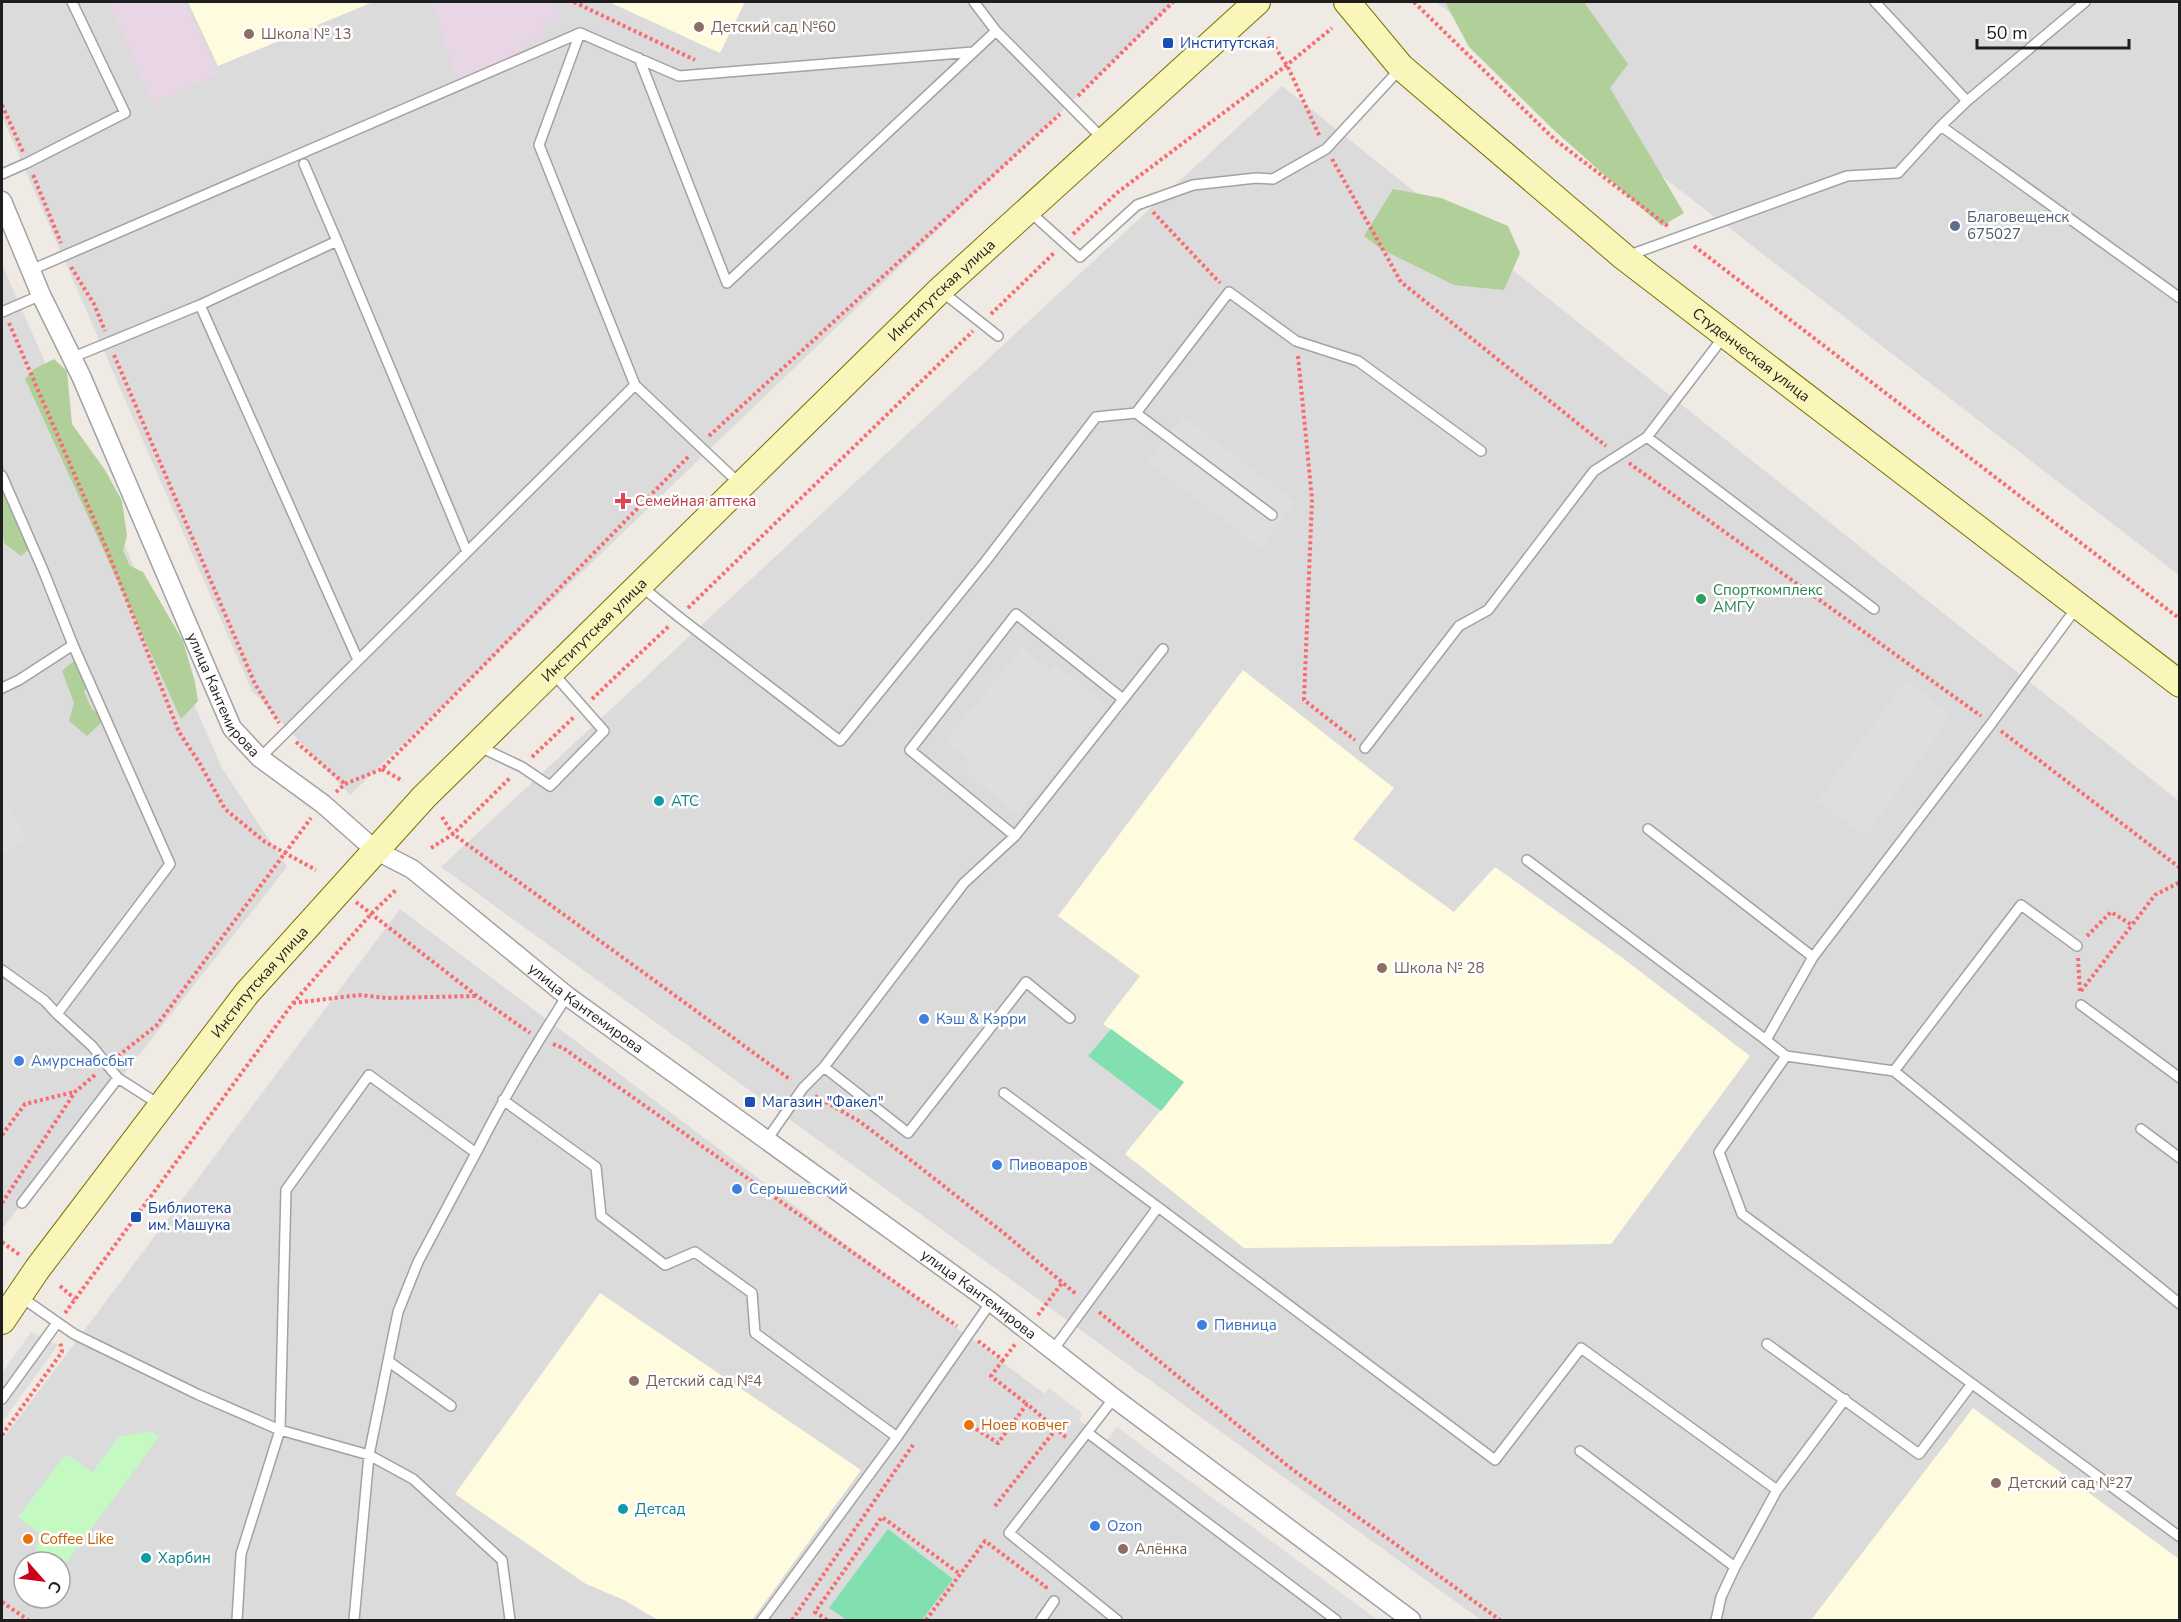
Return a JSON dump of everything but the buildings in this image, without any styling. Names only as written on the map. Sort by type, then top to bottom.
[{"type":"main road","name":"Институтская улица","points":[[2,1321],[38,1268],[247,993],[375,850],[475,745],[641,586],[940,290],[1257,2]]},
{"type":"main road","name":"Студенческая улица","points":[[1347,2],[1401,67],[1624,257],[2180,684]]},
{"type":"street","name":"улица Кантемирова","points":[[2,201],[41,295],[71,358],[232,728],[260,758],[323,804],[375,850],[412,869],[567,996],[991,1302],[1114,1398],[1411,1620]]},
{"type":"lane","points":[[2,174],[125,113],[72,2]]},
{"type":"lane","points":[[974,2],[996,31],[1104,140]]},
{"type":"lane","points":[[1875,2],[1967,101]]},
{"type":"lane","points":[[1624,257],[1847,176],[1898,172],[1967,101],[2085,2]]},
{"type":"lane","points":[[639,58],[727,283],[996,31]]},
{"type":"lane","points":[[31,270],[580,33],[679,76],[974,52]]},
{"type":"lane","points":[[580,33],[539,145],[635,385],[742,486]]},
{"type":"lane","points":[[1028,210],[1080,256],[1137,205],[1193,185],[1256,178],[1273,179],[1326,149],[1401,67]]},
{"type":"lane","points":[[1941,126],[2180,298]]},
{"type":"lane","points":[[303,164],[467,552]]},
{"type":"lane","points":[[71,358],[200,305],[337,242]]},
{"type":"lane","points":[[940,290],[998,336]]},
{"type":"lane","points":[[1136,413],[1229,292],[1296,341],[1358,362],[1481,451]]},
{"type":"lane","points":[[3,311],[41,295]]},
{"type":"lane","points":[[200,305],[358,660]]},
{"type":"lane","points":[[1365,748],[1459,626],[1488,610],[1594,471],[1647,438],[1725,335]]},
{"type":"lane","points":[[260,758],[635,385]]},
{"type":"lane","points":[[641,586],[840,741],[985,562],[1096,417],[1136,413],[1272,515]]},
{"type":"lane","points":[[1647,438],[1874,609]]},
{"type":"lane","points":[[2,477],[170,864],[57,1014]]},
{"type":"lane","points":[[1766,1040],[1813,957],[1991,724],[2077,606]]},
{"type":"lane","points":[[1015,836],[910,750],[1016,615],[1123,699]]},
{"type":"lane","points":[[2,688],[19,680],[73,645]]},
{"type":"lane","points":[[766,1141],[803,1088],[824,1067],[964,883],[1015,836],[1163,649]]},
{"type":"lane","points":[[475,745],[522,767],[550,786],[604,731],[552,671]]},
{"type":"lane","points":[[1648,829],[1813,957]]},
{"type":"lane","points":[[1527,860],[1786,1056],[1894,1071],[2180,1304]]},
{"type":"lane","points":[[1894,1071],[2021,905],[2077,946]]},
{"type":"lane","points":[[2,970],[45,1001],[92,1046],[118,1078],[160,1105]]},
{"type":"lane","points":[[824,1067],[908,1133],[1026,982],[1070,1018]]},
{"type":"lane","points":[[354,1620],[369,1455],[398,1312],[418,1262],[503,1100],[539,1038],[567,996]]},
{"type":"lane","points":[[2080,1005],[2180,1078]]},
{"type":"lane","points":[[1786,1056],[1719,1152],[1742,1214],[2180,1537]]},
{"type":"lane","points":[[237,1620],[241,1554],[280,1430],[286,1190],[369,1074],[476,1154]]},
{"type":"lane","points":[[22,1203],[118,1078]]},
{"type":"lane","points":[[1004,1093],[1495,1460],[1581,1348],[1777,1490]]},
{"type":"lane","points":[[503,1100],[596,1167],[601,1216],[665,1265],[696,1252],[752,1293],[755,1333],[897,1437]]},
{"type":"lane","points":[[2140,1129],[2180,1158]]},
{"type":"lane","points":[[1053,1350],[1158,1207]]},
{"type":"lane","points":[[20,1296],[74,1334],[197,1394],[280,1430],[369,1455],[413,1479],[502,1560],[510,1620]]},
{"type":"lane","points":[[762,1620],[897,1437],[967,1333],[991,1302]]},
{"type":"lane","points":[[2,1399],[57,1323]]},
{"type":"lane","points":[[1767,1344],[1919,1454],[1971,1385]]},
{"type":"lane","points":[[388,1361],[451,1406]]},
{"type":"lane","points":[[1114,1398],[1009,1533],[1116,1620]]},
{"type":"lane","points":[[1716,1620],[1720,1597],[1777,1490],[1845,1399]]},
{"type":"lane","points":[[1088,1433],[1336,1620]]},
{"type":"lane","points":[[1580,1451],[1735,1567]]},
{"type":"lane","points":[[1041,1620],[1054,1601]]},
{"type":"path","points":[[574,2],[723,73]]},
{"type":"path","points":[[333,794],[345,784],[382,769],[699,445],[1069,105],[1173,2]]},
{"type":"path","points":[[1414,2],[1554,139],[2180,619]]},
{"type":"path","points":[[431,848],[453,834],[1118,192],[1287,65],[1332,28]]},
{"type":"path","points":[[1268,37],[1287,65],[1326,149],[1401,282],[1618,456],[1991,724],[2180,868]]},
{"type":"path","points":[[2,105],[73,272],[94,304],[255,684],[285,732],[345,784]]},
{"type":"path","points":[[1144,202],[1229,292]]},
{"type":"path","points":[[3,311],[105,545],[179,732],[225,809],[265,842],[316,870]]},
{"type":"path","points":[[1296,341],[1312,500],[1304,700],[1365,748]]},
{"type":"path","points":[[382,769],[403,781]]},
{"type":"path","points":[[442,817],[453,834],[803,1088],[859,1121],[900,1152],[1005,1234],[1289,1467],[1500,1620]]},
{"type":"path","points":[[2,1203],[75,1092],[157,1026],[311,818]]},
{"type":"path","points":[[2080,992],[2155,895],[2180,882]]},
{"type":"path","points":[[2,1435],[62,1352],[57,1323],[293,1003],[371,914],[397,889]]},
{"type":"path","points":[[355,901],[477,996],[524,1029],[563,1048],[1003,1360]]},
{"type":"path","points":[[2080,1005],[2077,946],[2111,912],[2132,925]]},
{"type":"path","points":[[293,1003],[360,995],[386,998],[477,996]]},
{"type":"path","points":[[2,1135],[25,1104],[75,1092]]},
{"type":"path","points":[[2,1242],[21,1256]]},
{"type":"path","points":[[1038,1315],[1062,1283]]},
{"type":"path","points":[[60,1286],[75,1299]]},
{"type":"path","points":[[1020,1337],[991,1376],[1077,1446]]},
{"type":"path","points":[[976,1429],[998,1443],[1027,1404]]},
{"type":"path","points":[[995,1506],[1056,1429]]},
{"type":"path","points":[[792,1620],[913,1445]]},
{"type":"path","points":[[827,1620],[814,1612],[882,1517],[960,1574]]},
{"type":"path","points":[[926,1620],[985,1541],[1046,1587],[1041,1596]]},
{"type":"path","points":[[2,1602],[20,1618],[28,1620]]},
{"type":"shaded area","points":[[2,2],[1175,2],[350,795],[252,691],[2,117]]},
{"type":"shaded area","points":[[109,2],[185,2],[217,74],[153,103]]},
{"type":"shaded area","name":"Школа № 13","points":[[188,2],[373,2],[218,66]]},
{"type":"shaded area","points":[[433,2],[552,2],[561,16],[542,24],[545,35],[520,47],[523,60],[460,91]]},
{"type":"shaded area","name":"Детский сад №60","points":[[609,2],[745,2],[720,53]]},
{"type":"shaded area","points":[[1436,2],[2179,2],[2179,575]]},
{"type":"shaded area","points":[[1282,86],[2179,801],[2179,1620],[1481,1620],[441,867]]},
{"type":"shaded area","points":[[2,264],[222,768],[287,867],[2,1229]]},
{"type":"shaded area","points":[[1183,416],[1295,502],[1260,548],[1148,462]]},
{"type":"shaded area","points":[[1022,647],[1050,671],[1056,664],[1107,706],[1018,815],[965,771],[971,762],[946,741]]},
{"type":"shaded area","name":"Школа № 28","points":[[1243,670],[1394,788],[1353,839],[1454,912],[1495,867],[1624,959],[1750,1056],[1611,1244],[1244,1248],[1125,1154],[1184,1082],[1103,1024],[1140,976],[1058,916]]},
{"type":"shaded area","points":[[1906,680],[1951,715],[1866,836],[1817,801]]},
{"type":"shaded area","points":[[5,799],[27,837],[2,855],[2,801]]},
{"type":"shaded area","points":[[400,909],[1345,1620],[2,1620],[2,1440]]},
{"type":"shaded area","name":"Детский сад №4","points":[[600,1293],[861,1470],[752,1620],[658,1620],[624,1600],[586,1584],[455,1494]]},
{"type":"shaded area","points":[[31,1332],[58,1345],[2,1422],[2,1373]]},
{"type":"shaded area","points":[[1049,1388],[1083,1414],[1069,1433],[1034,1407]]},
{"type":"shaded area","name":"Детский сад №27","points":[[1973,1408],[2179,1559],[2179,1620],[1811,1620]]},
{"type":"shaded area","points":[[1117,1427],[1378,1620],[1326,1620],[1100,1450]]},
{"type":"green space","points":[[1445,2],[1584,2],[1628,64],[1610,88],[1684,213],[1662,226],[1556,132],[1469,47]]},
{"type":"green space","points":[[1393,189],[1441,198],[1508,226],[1520,253],[1504,290],[1454,285],[1381,249],[1364,236]]},
{"type":"green space","points":[[54,359],[67,371],[72,424],[105,470],[122,501],[127,536],[123,550],[130,566],[143,572],[183,641],[198,701],[181,719],[25,379],[34,369]]},
{"type":"green space","points":[[2,463],[35,544],[21,556],[4,543]]},
{"type":"green space","points":[[75,660],[91,679],[84,692],[92,709],[106,718],[87,736],[69,721],[74,703],[62,671]]},
{"type":"green space","points":[[1111,1029],[1184,1082],[1161,1111],[1088,1056]]},
{"type":"green space","points":[[149,1431],[159,1437],[72,1555],[72,1550],[36,1550],[37,1544],[43,1536],[18,1517],[66,1454],[92,1472],[119,1437]]},
{"type":"green space","points":[[888,1529],[953,1579],[922,1620],[847,1620],[829,1608]]},
{"type":"place","name":"Детский сад №60","points":[[699,27]]},
{"type":"place","name":"Школа № 13","points":[[249,34]]},
{"type":"place","name":"Институтская","points":[[1168,43]]},
{"type":"place","name":"Благовещенск 675027","points":[[1955,226]]},
{"type":"place","name":"Семейная аптека","points":[[623,501]]},
{"type":"place","name":"Спорткомплекс АМГУ","points":[[1701,599]]},
{"type":"place","name":"АТС","points":[[659,801]]},
{"type":"place","name":"Школа № 28","points":[[1382,968]]},
{"type":"place","name":"Кэш & Кэрри","points":[[924,1019]]},
{"type":"place","name":"Амурснабсбыт","points":[[19,1061]]},
{"type":"place","name":"Магазин \"Факел\"","points":[[750,1102]]},
{"type":"place","name":"Пивоваров","points":[[997,1165]]},
{"type":"place","name":"Серышевский","points":[[737,1189]]},
{"type":"place","name":"Библиотека им. Машука","points":[[136,1217]]},
{"type":"place","name":"Пивница","points":[[1202,1325]]},
{"type":"place","name":"Детский сад №4","points":[[634,1381]]},
{"type":"place","name":"Ноев ковчег","points":[[969,1425]]},
{"type":"place","name":"Детский сад №27","points":[[1996,1483]]},
{"type":"place","name":"Детсад","points":[[623,1509]]},
{"type":"place","name":"Ozon","points":[[1095,1526]]},
{"type":"place","name":"Coffee Like","points":[[28,1539]]},
{"type":"place","name":"Алёнка","points":[[1123,1549]]},
{"type":"place","name":"Харбин","points":[[146,1558]]}]
